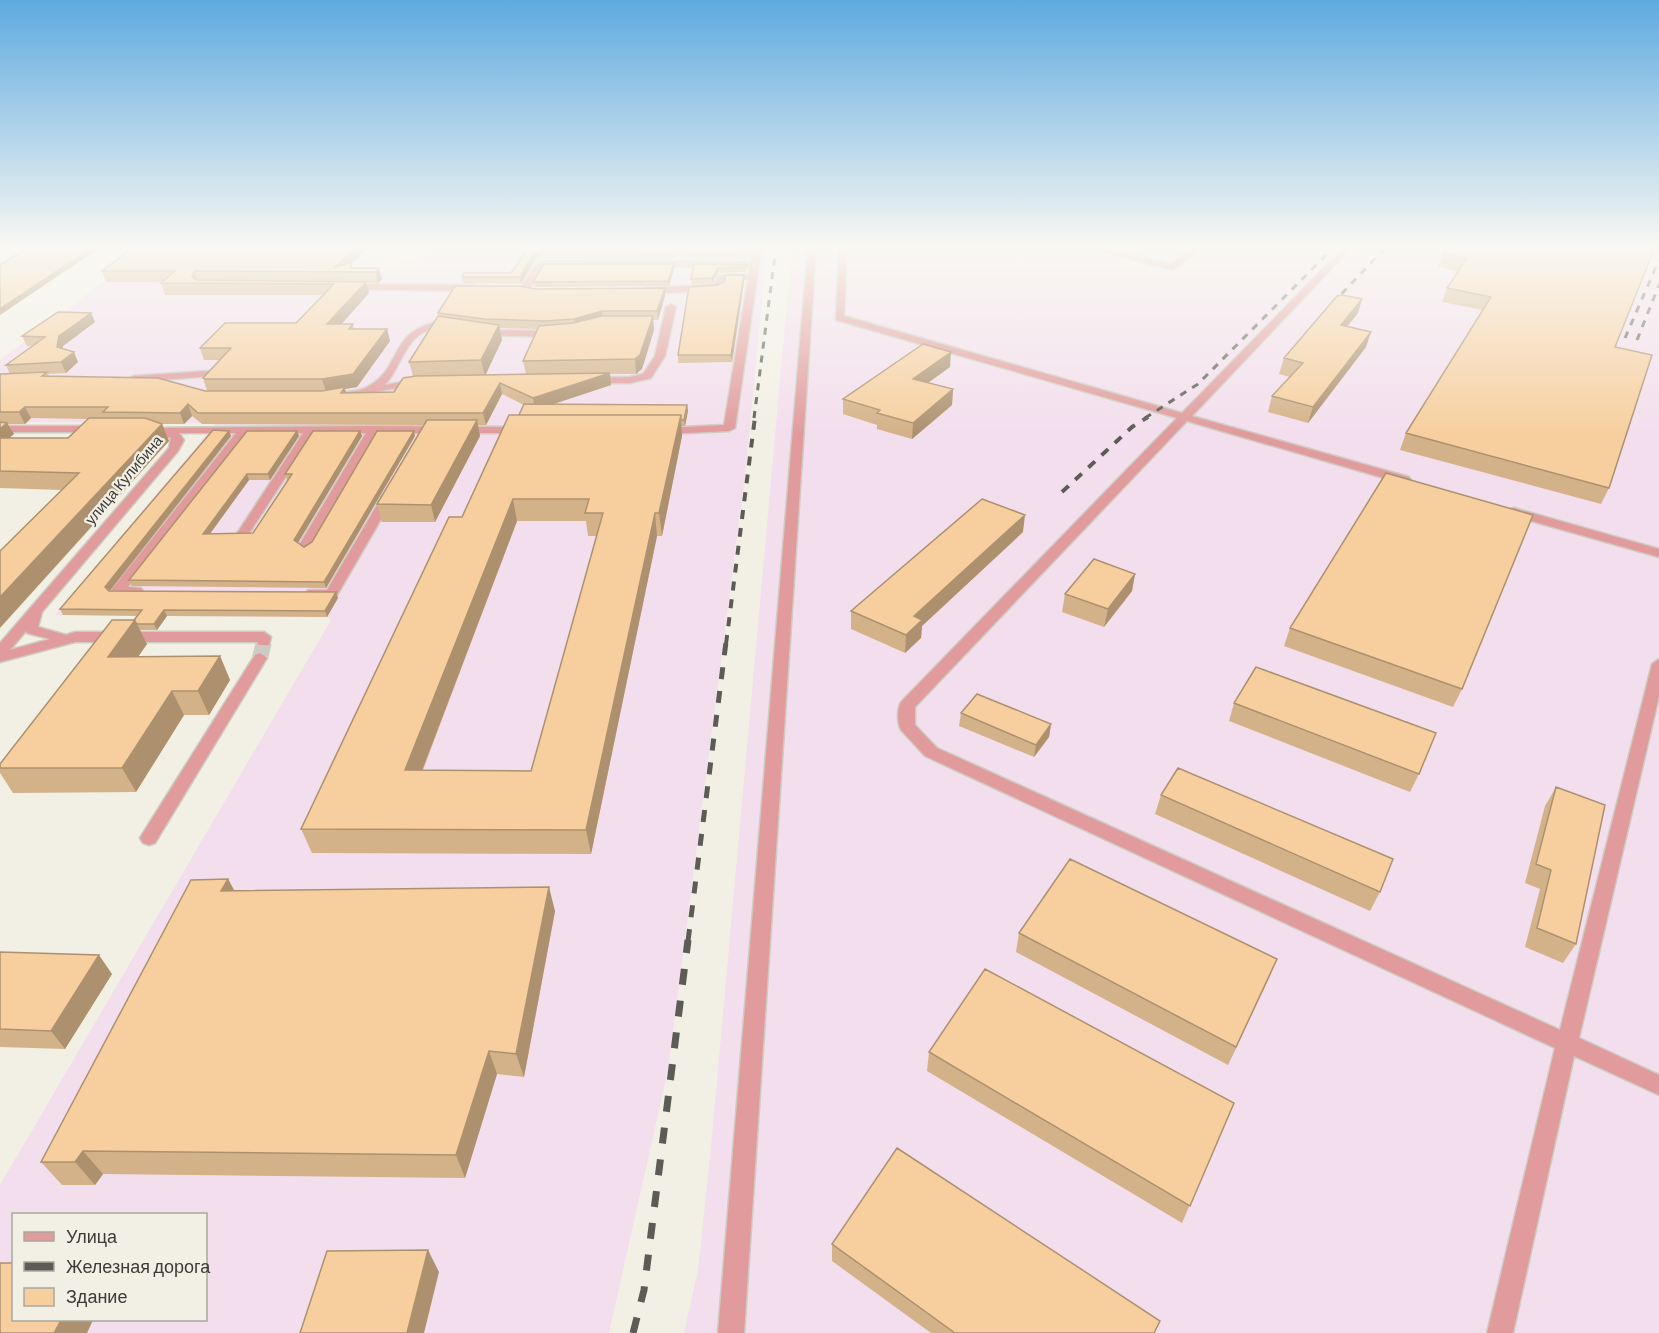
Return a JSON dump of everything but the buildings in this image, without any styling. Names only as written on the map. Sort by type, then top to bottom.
[{"type":"street","points":[[580,381],[630,380],[647,376],[660,356],[662,325],[670,309]]},
{"type":"street","points":[[648,431],[729,428],[749,309]]},
{"type":"street","points":[[731,1333],[807,309]]},
{"type":"street","points":[[839,309],[839,318],[1422,485]]},
{"type":"street","points":[[1288,309],[907,706],[907,726],[931,752],[1659,1085]]},
{"type":"street","points":[[366,392],[377,387],[387,376],[414,333],[425,327],[444,326],[465,331],[567,334]]},
{"type":"street","points":[[122,379],[208,374]]},
{"type":"street","points":[[134,379],[179,387]]},
{"type":"street","points":[[336,396],[429,382]]},
{"type":"street","points":[[0,429],[106,429]]},
{"type":"street","points":[[305,547],[374,429]]},
{"type":"street","points":[[154,592],[117,591],[245,430],[374,429],[424,435],[533,430]]},
{"type":"street","name":"улица Кулибина","points":[[0,652],[174,449],[178,440],[176,436],[147,430],[245,430]]},
{"type":"street","points":[[242,535],[311,430]]},
{"type":"street","points":[[296,593],[331,594],[397,481]]},
{"type":"street","points":[[1501,508],[1659,553]]},
{"type":"street","points":[[44,600],[30,625],[32,630],[49,636],[264,637],[262,650],[149,838]]},
{"type":"street","points":[[0,657],[75,637]]},
{"type":"street","points":[[1500,1333],[1567,1043],[1659,664]]},
{"type":"shaded area","points":[[67,309],[761,309],[746,467],[668,1070],[609,1333],[0,1333],[0,1185],[331,620],[327,617],[55,615],[216,423],[0,422],[0,360]]},
{"type":"shaded area","points":[[786,309],[1659,309],[1659,1333],[684,1333],[698,1270]]},
{"type":"tunnel","points":[[260,658],[264,642]]},
{"type":"railway","points":[[754,418],[768,309]]},
{"type":"railway","points":[[1145,418],[1198,384],[1272,309]]},
{"type":"railway","points":[[1625,338],[1638,309]]},
{"type":"railway","points":[[1637,340],[1649,309]]},
{"type":"railway","points":[[726,644],[755,417]]},
{"type":"railway","points":[[1062,492],[1132,427],[1148,417]]},
{"type":"railway","points":[[688,941],[726,642]]},
{"type":"railway","points":[[633,1333],[644,1290],[688,940]]}]
